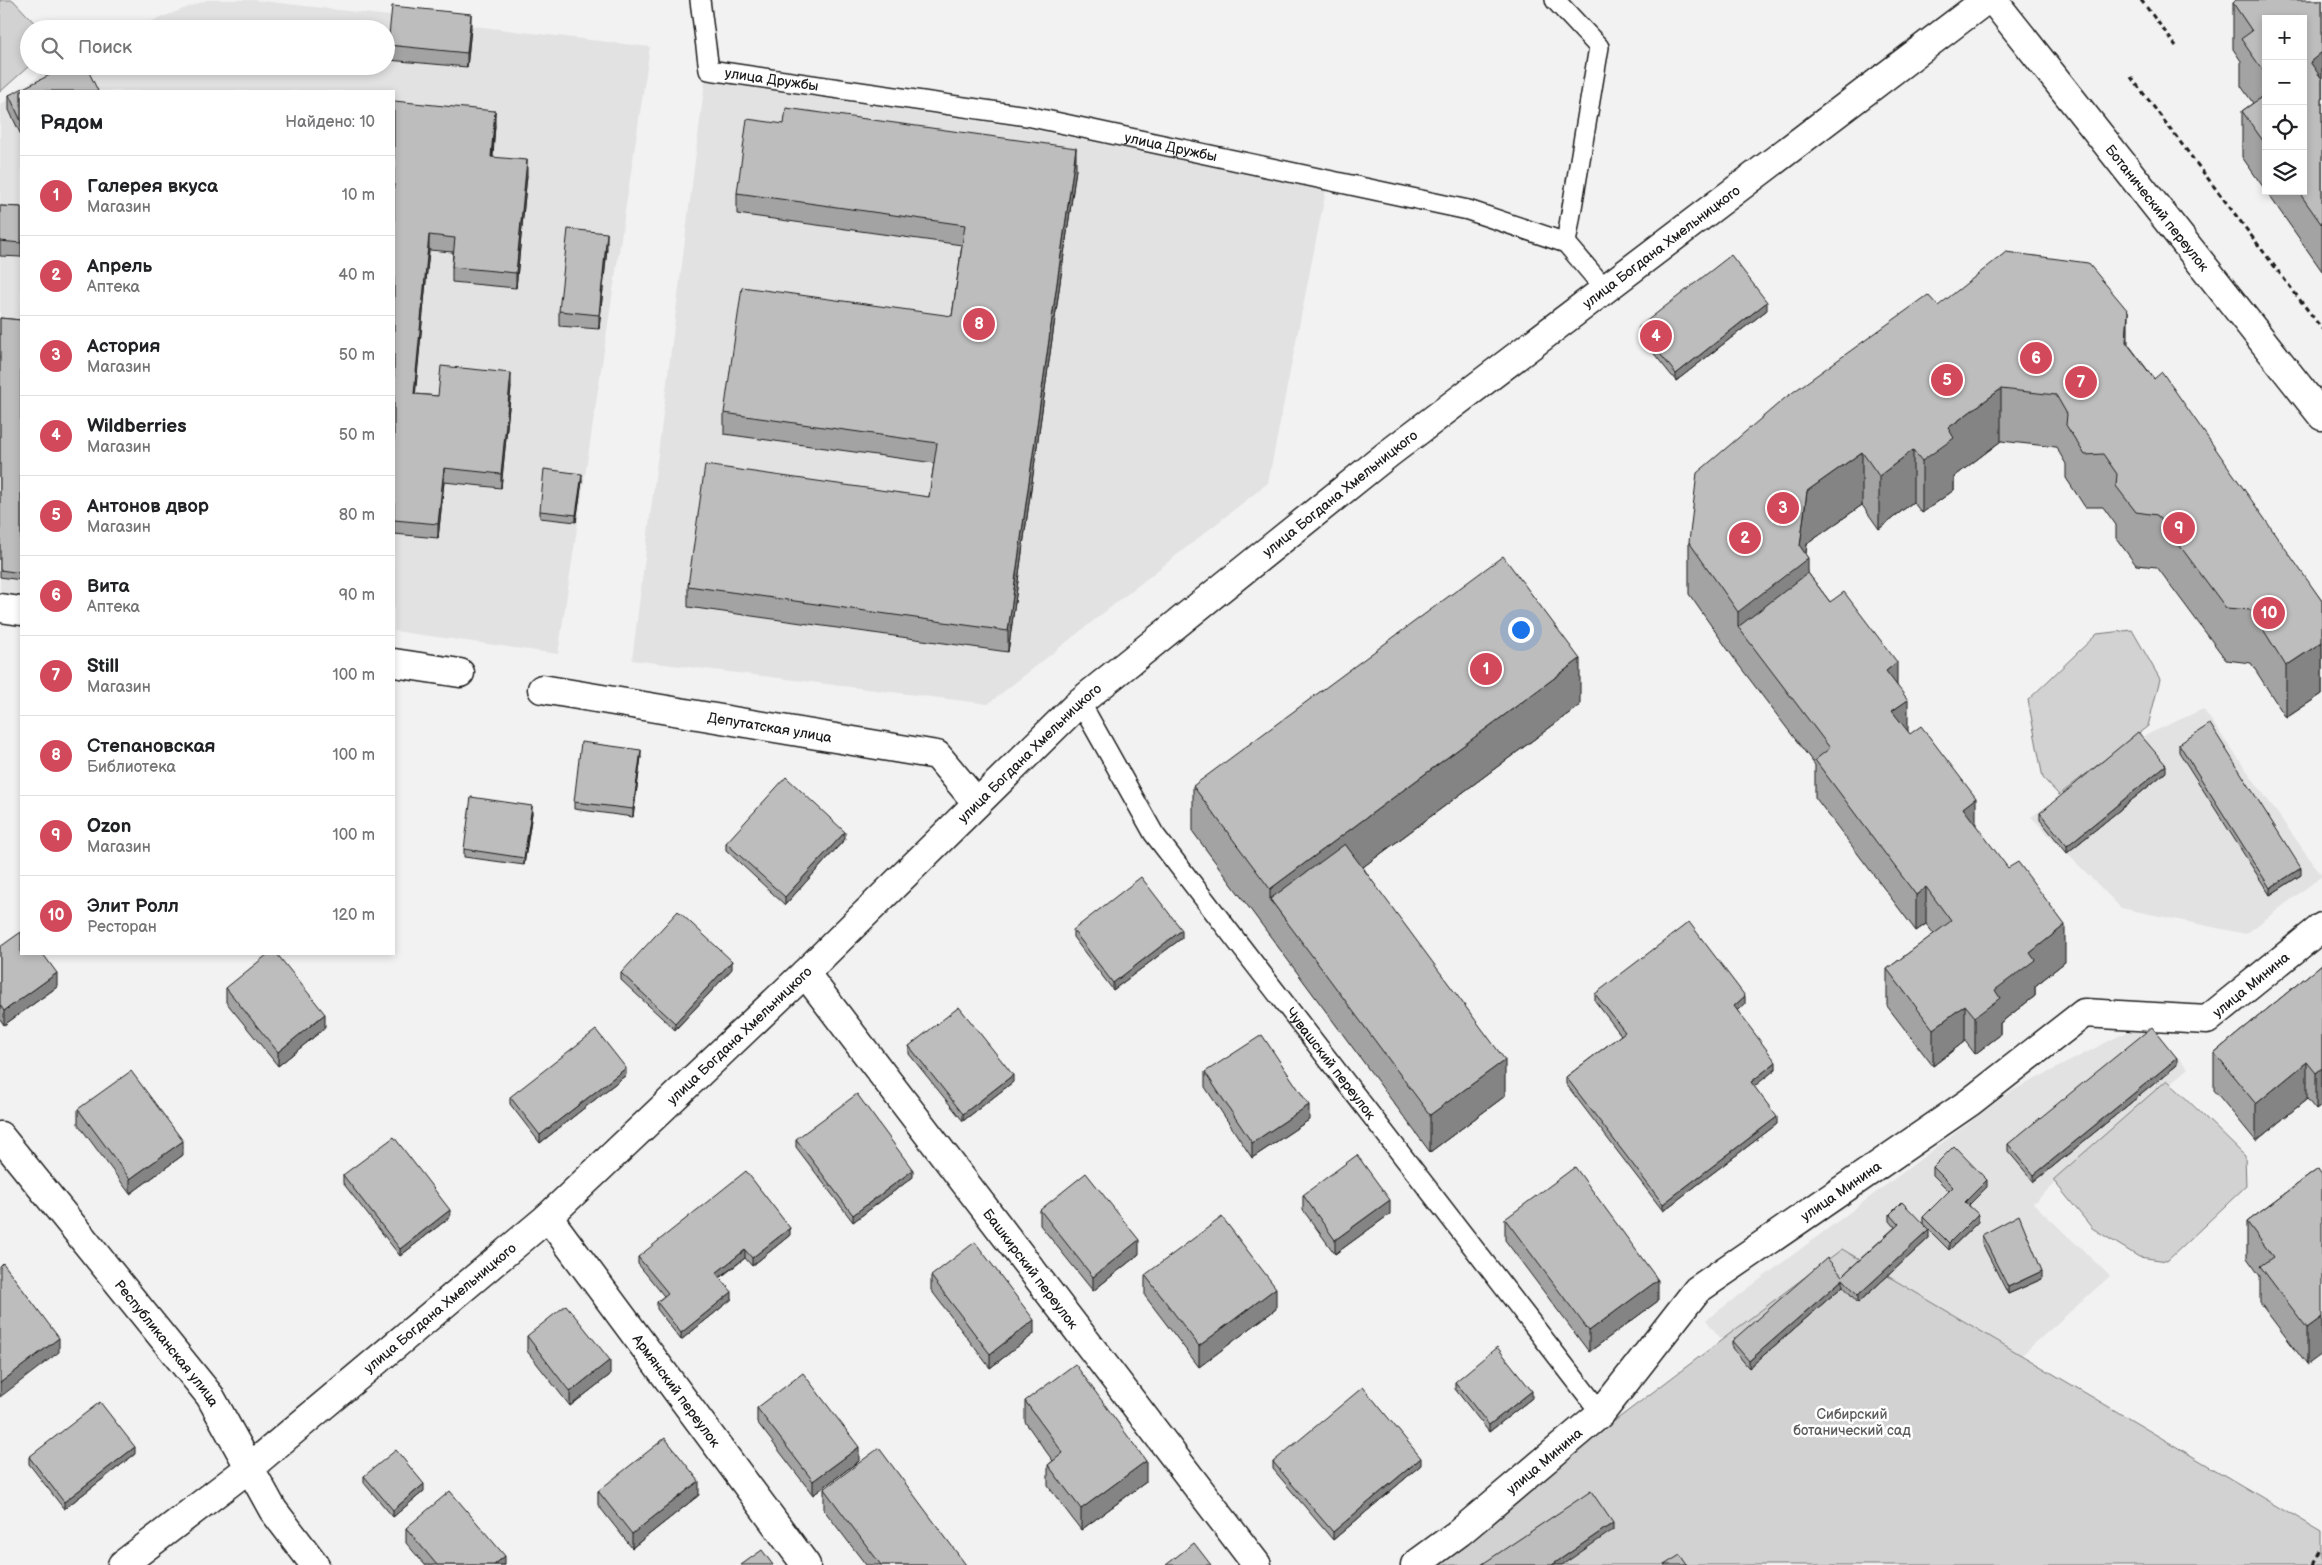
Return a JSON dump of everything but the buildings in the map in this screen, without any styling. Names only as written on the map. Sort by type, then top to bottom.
[{"type":"street","name":"улица Богдана Хмельницкого","points":[[122,1565],[249,1468],[548,1217],[804,973],[1080,702],[1388,454],[1986,0]]},
{"type":"street","name":"Ботанический переулок","points":[[1993,0],[2322,416]]},
{"type":"street","points":[[0,608],[20,611]]},
{"type":"street","points":[[395,663],[460,673]]},
{"type":"street","name":"Депутатская улица","points":[[542,689],[937,755],[977,803]]},
{"type":"street","name":"улица Минина","points":[[1415,1565],[1460,1532],[1601,1414],[1697,1290],[1970,1102],[2084,1013],[2206,1020],[2322,926]]},
{"type":"street","name":"Башкирский переулок","points":[[804,973],[1257,1565]]},
{"type":"street","name":"Республиканская улица","points":[[0,1136],[210,1396],[273,1510],[315,1565]]},
{"type":"street","name":"Армянский переулок","points":[[548,1217],[806,1565]]},
{"type":"lane","name":"улица Дружбы","points":[[700,0],[709,70],[1027,116],[1468,210],[1566,243]]},
{"type":"lane","points":[[1555,0],[1599,47],[1566,243],[1605,288]]},
{"type":"lane","name":"Чувашский переулок","points":[[1080,702],[1154,834],[1601,1414]]},
{"type":"path","points":[[2141,0],[2176,46]]},
{"type":"path","points":[[2130,77],[2322,329]]},
{"type":"path","points":[[2312,1565],[2322,1551]]},
{"type":"shaded area","points":[[207,0],[254,0],[650,47],[558,654],[395,631],[395,90],[20,90],[40,75],[395,75],[395,20],[155,20]]},
{"type":"shaded area","points":[[705,81],[1025,128],[1326,190],[1268,483],[988,704],[632,660]]},
{"type":"shaded area","points":[[20,90],[20,598],[0,596],[0,105]]},
{"type":"shaded area","points":[[2203,709],[2322,876],[2246,934],[2121,908],[2031,817],[2142,737]]},
{"type":"shaded area","points":[[2144,1023],[2188,1068],[2033,1203],[2110,1276],[2013,1363],[1752,1378],[1706,1320],[2010,1092]]},
{"type":"green space","points":[[0,0],[13,0],[32,20],[20,20],[20,74],[0,92]]},
{"type":"green space","points":[[2132,630],[2160,679],[2148,726],[2059,795],[2043,778],[2028,700],[2097,634]]},
{"type":"green space","points":[[2167,1080],[2245,1156],[2246,1186],[2167,1261],[2139,1257],[2092,1228],[2053,1180]]},
{"type":"green space","name":"Сибирский ботанический сад","points":[[1842,1249],[2322,1533],[2322,1565],[1436,1565],[1468,1542],[1612,1423]]},
{"type":"place","name":"Степановская","points":[[979,324]]},
{"type":"place","name":"Wildberries","points":[[1656,336]]},
{"type":"place","name":"Вита","points":[[2036,358]]},
{"type":"place","name":"Антонов двор","points":[[1947,380]]},
{"type":"place","name":"Still","points":[[2081,382]]},
{"type":"place","name":"Астория","points":[[1783,508]]},
{"type":"place","name":"Ozon","points":[[2179,528]]},
{"type":"place","name":"Апрель","points":[[1745,538]]},
{"type":"place","name":"Элит Ролл","points":[[2269,613]]},
{"type":"place","name":"Галерея вкуса","points":[[1486,669]]}]
